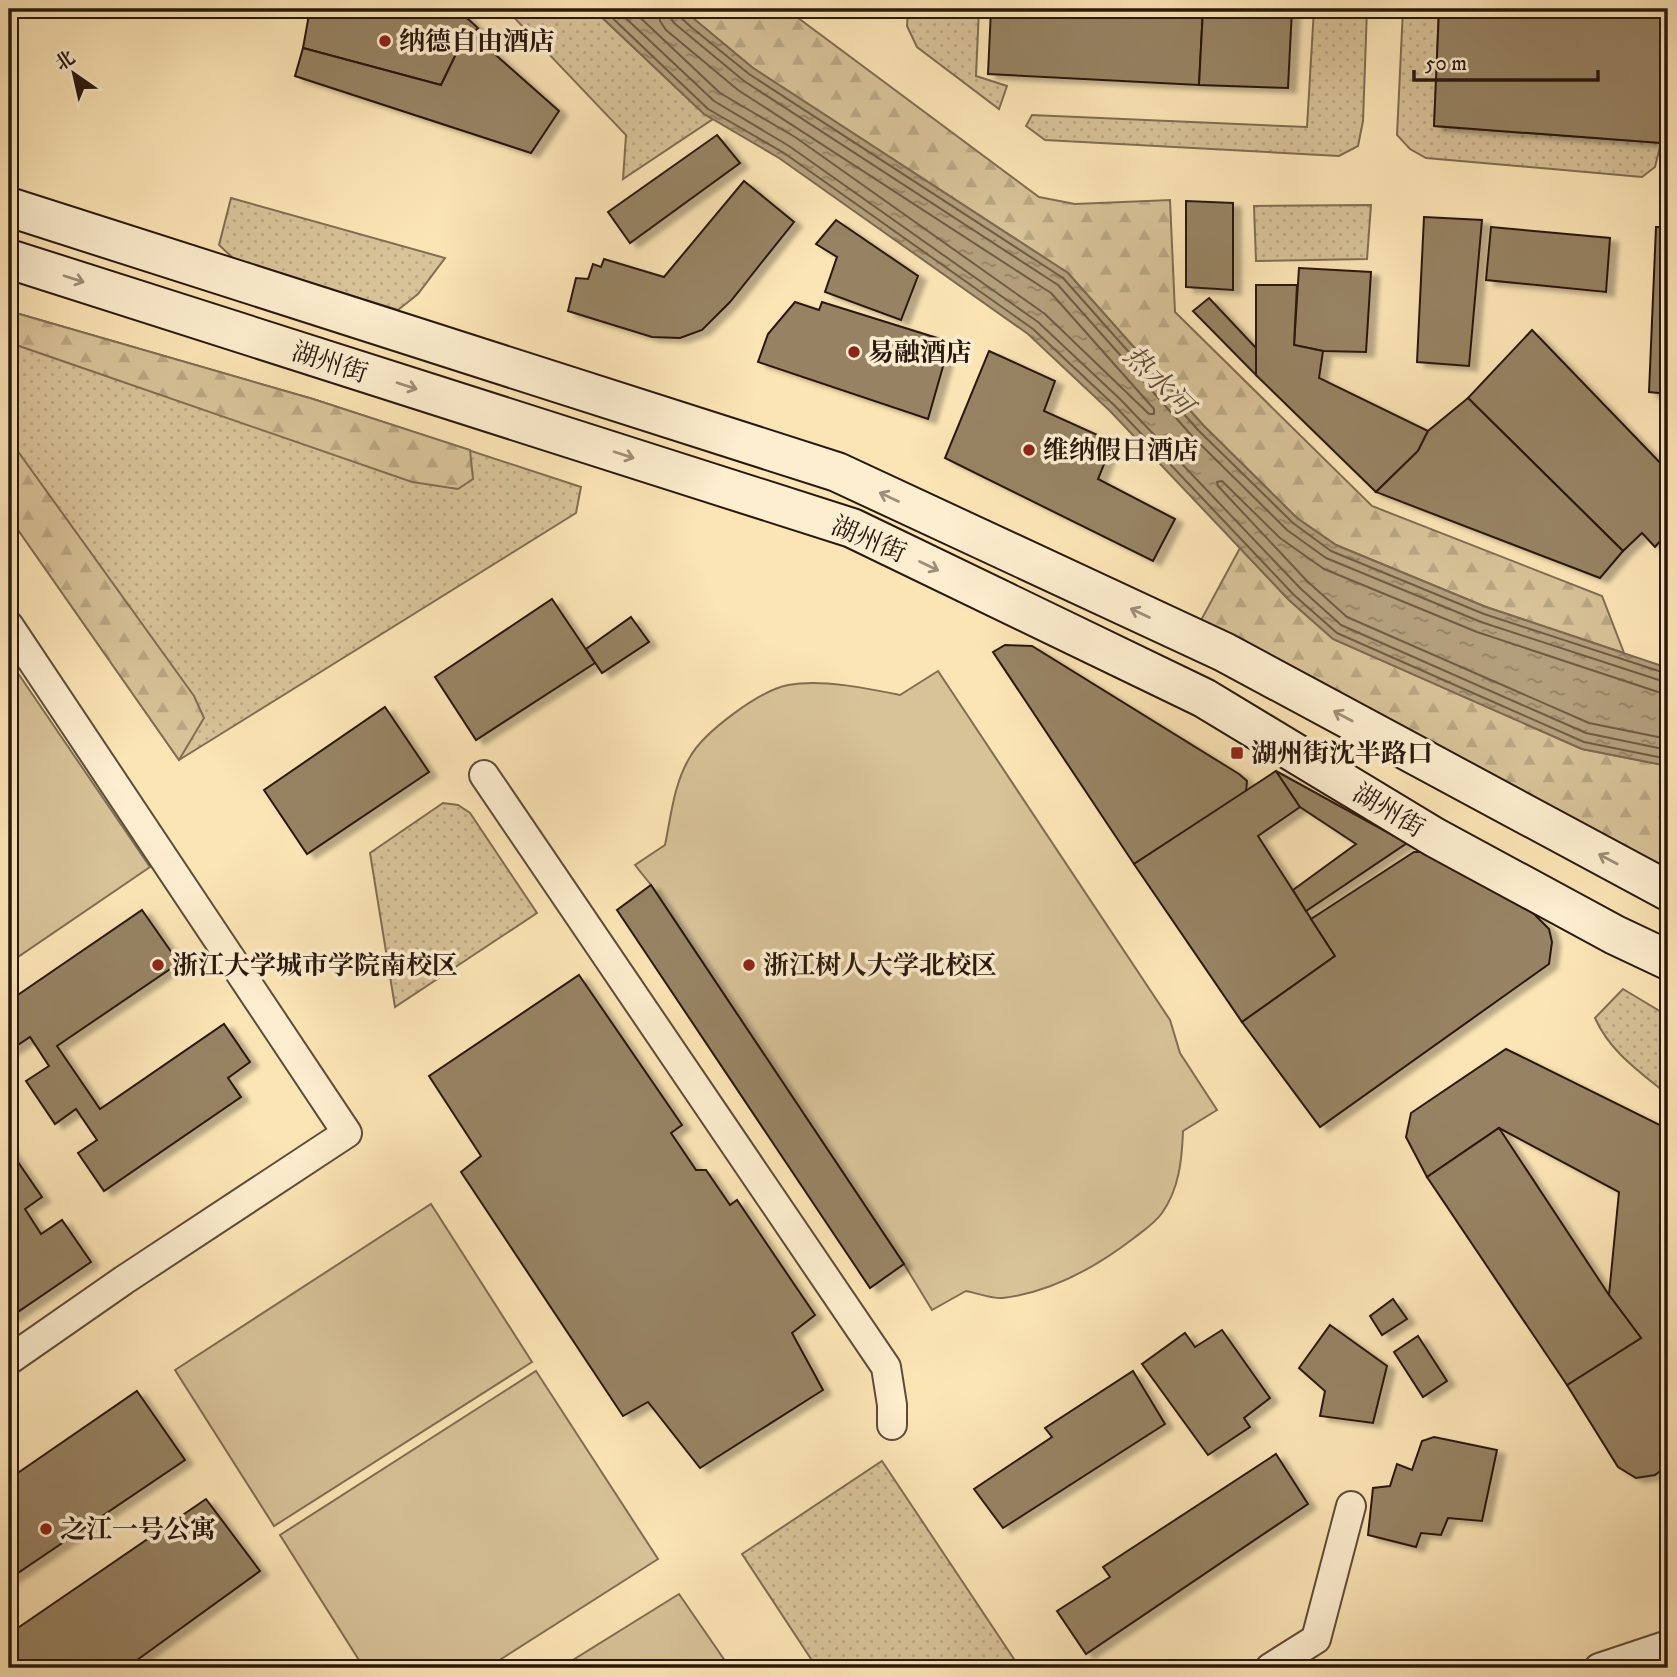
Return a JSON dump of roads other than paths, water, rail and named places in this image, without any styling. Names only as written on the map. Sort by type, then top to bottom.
[{"type":"main road","name":"湖州街","points":[[9,207],[837,472],[1224,652],[1668,891]]},
{"type":"main road","name":"湖州街","points":[[9,259],[852,528],[1204,698],[1434,837],[1615,935],[1668,960]]},
{"type":"street","points":[[9,626],[346,1133],[124,1280],[9,1360]]},
{"type":"street","points":[[484,775],[886,1367],[892,1425]]},
{"type":"street","points":[[1270,1668],[1316,1639],[1351,1506]]},
{"type":"street","points":[[1600,1668],[1668,1645]]},
{"type":"water","name":"热水河","points":[[593,9],[682,9],[753,68],[1068,273],[1203,425],[1297,518],[1336,545],[1486,607],[1668,668],[1668,766],[1582,749],[1333,639],[1289,600],[1110,411],[1028,334],[779,158],[704,114]]},
{"type":"place","name":"纳德自由酒店","points":[[385,41]]},
{"type":"place","name":"易融酒店","points":[[854,352]]},
{"type":"place","name":"维纳假日酒店","points":[[1029,450]]},
{"type":"place","name":"湖州街沈半路口","points":[[1237,753]]},
{"type":"place","name":"浙江大学城市学院南校区","points":[[158,965]]},
{"type":"place","name":"浙江树人大学北校区","points":[[749,965]]},
{"type":"place","name":"之江一号公寓","points":[[46,1529]]}]
